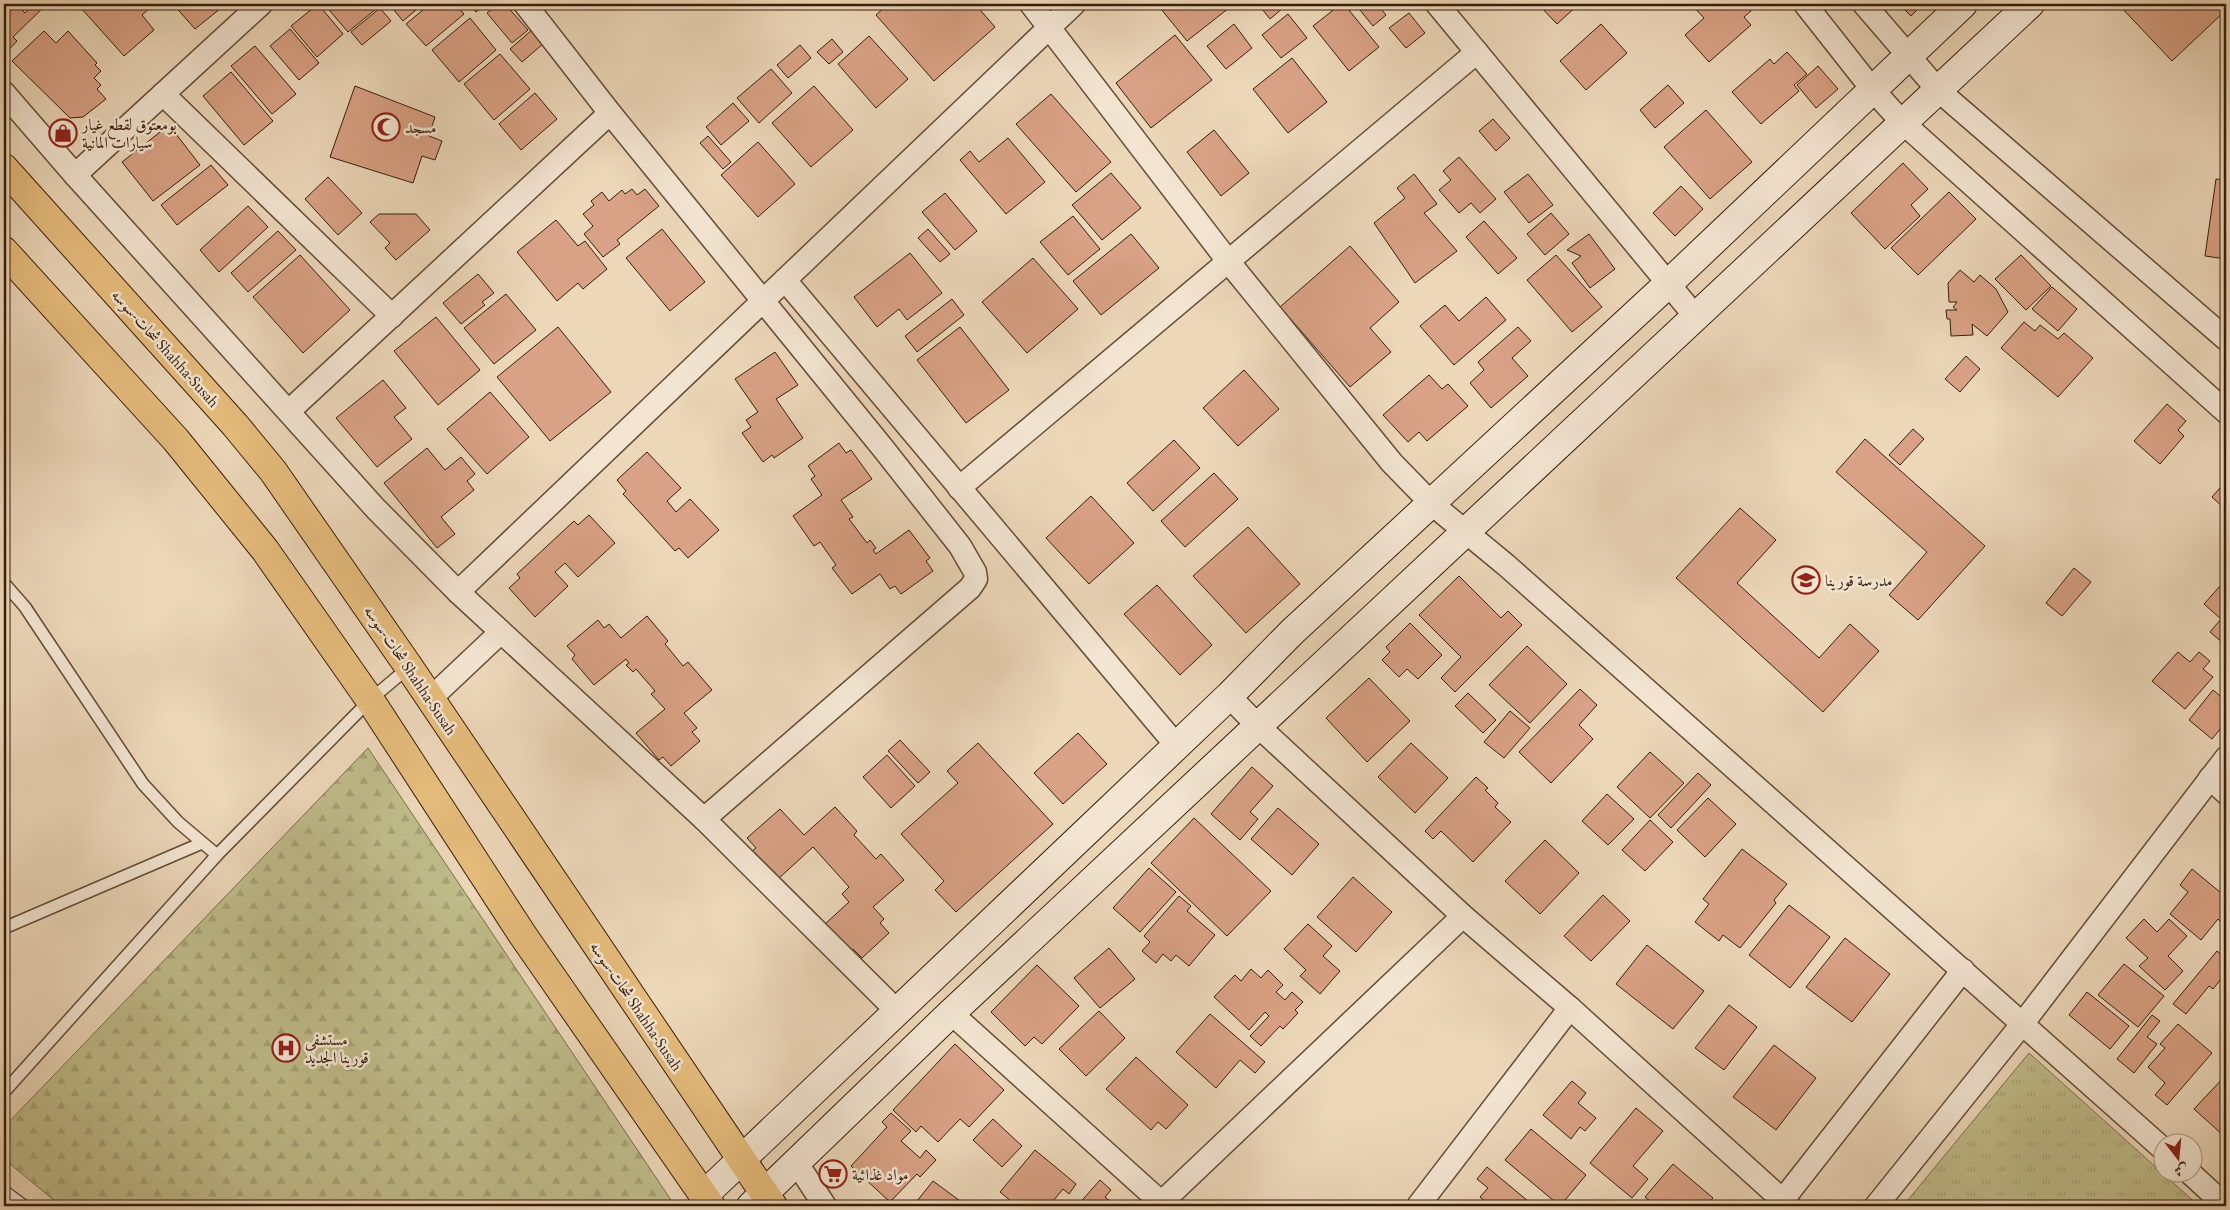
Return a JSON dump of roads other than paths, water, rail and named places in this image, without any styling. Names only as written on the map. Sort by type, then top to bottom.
[{"type":"main road","name":"شحات-سوسه Shahha-Susah","points":[[4,168],[235,425],[273,471],[409,667],[740,1159],[763,1202]]},
{"type":"main road","points":[[4,251],[176,440],[265,550],[370,700],[522,934],[707,1201]]},
{"type":"street","points":[[75,175],[260,4]]},
{"type":"street","points":[[525,4],[610,113],[882,446],[960,546],[972,564],[976,578],[970,588],[704,819]]},
{"type":"street","points":[[1031,4],[1228,261],[1392,463],[1432,504],[1506,565],[2152,1139]]},
{"type":"street","points":[[458,592],[1074,4]]},
{"type":"street","points":[[1438,4],[1695,316]]},
{"type":"street","points":[[1805,4],[1872,89],[1902,122],[2226,412]]},
{"type":"street","points":[[1864,4],[1938,90],[2226,339]]},
{"type":"street","points":[[707,1201],[740,1159],[1229,696],[1292,632],[1668,284],[1964,4]]},
{"type":"street","points":[[763,1202],[796,1162],[951,1013],[1465,530],[2030,4]]},
{"type":"street","points":[[959,488],[1477,52]]},
{"type":"street","points":[[4,93],[75,175],[376,508],[458,592],[704,819],[896,1010]]},
{"type":"street","points":[[163,94],[392,316]]},
{"type":"street","points":[[290,411],[610,113]]},
{"type":"street","points":[[784,280],[1176,745]]},
{"type":"street","points":[[430,699],[501,632]]},
{"type":"street","points":[[1229,696],[1258,726],[1463,916],[1570,1008],[1783,1204],[1962,970]]},
{"type":"street","points":[[1876,1206],[2023,1023],[2218,786],[2226,758]]},
{"type":"street","points":[[951,1013],[1163,1205],[1463,916]]},
{"type":"street","points":[[1418,1206],[1570,1008]]},
{"type":"street","points":[[796,1162],[825,1206]]},
{"type":"street","points":[[2200,1182],[2226,1206]]},
{"type":"lane","points":[[4,584],[25,607],[143,784],[172,816],[217,855]]},
{"type":"lane","points":[[4,1092],[217,855],[370,700],[409,667]]},
{"type":"lane","points":[[4,928],[202,843]]},
{"type":"lane","points":[[4,1191],[24,1206]]},
{"type":"place","name":"مسجد","points":[[386,127]]},
{"type":"place","name":"بومعتوق لقطع غيار سيارات المانية","points":[[63,133]]},
{"type":"place","name":"مدرسة قورينا","points":[[1806,580]]},
{"type":"place","name":"مستشفي قورينا الجديد","points":[[286,1048]]},
{"type":"place","name":"مواد غذائية","points":[[833,1174]]}]
